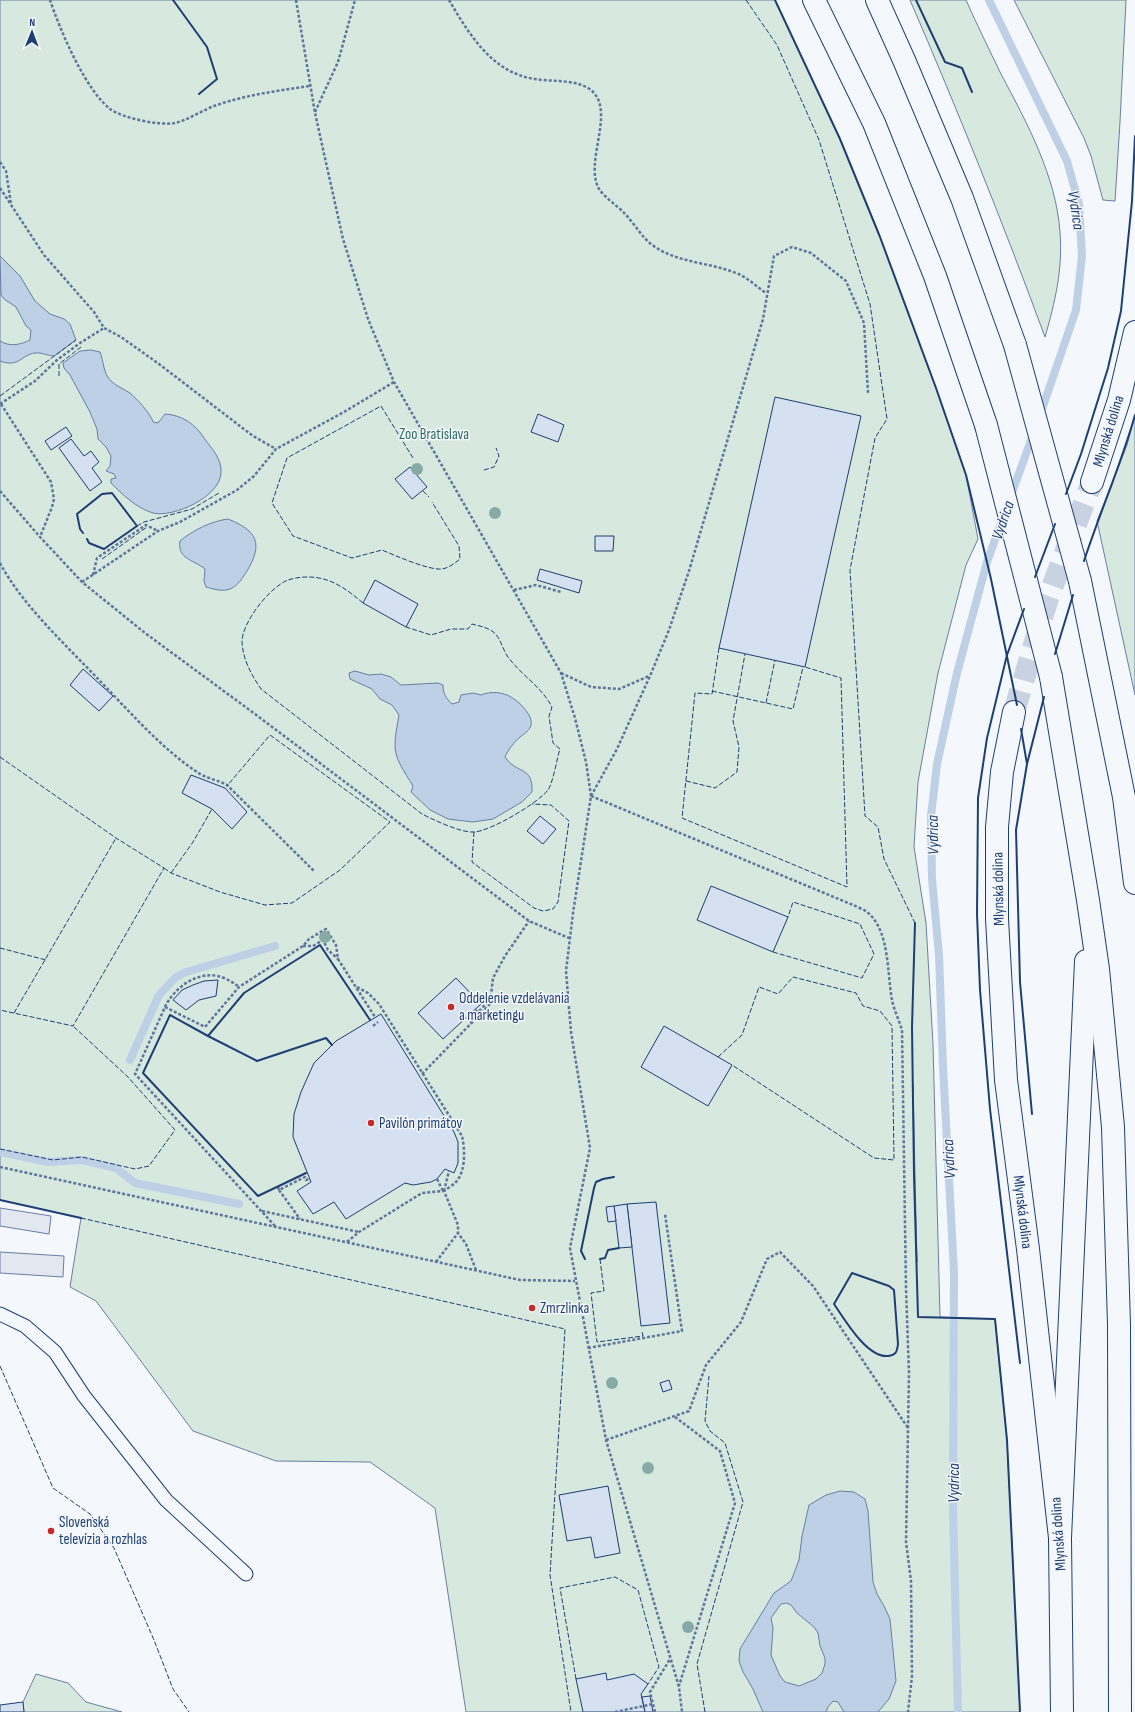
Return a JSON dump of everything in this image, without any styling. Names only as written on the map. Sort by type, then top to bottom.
[{"type":"main road","points":[[814,0],[874,123],[935,276],[986,425],[1051,677],[1098,969],[1113,1128],[1119,1325],[1120,1712]]},
{"type":"main road","points":[[877,0],[962,198],[1015,345],[1080,581],[1124,797],[1135,883]]},
{"type":"main road","name":"Mlynská dolina","points":[[1092,482],[1119,400],[1135,332]]},
{"type":"main road","name":"Mlynská dolina","points":[[1014,712],[1001,780],[997,827],[997,919],[1006,1080],[1028,1249],[1060,1538],[1062,1712]]},
{"type":"main road","points":[[1060,1538],[1080,1128],[1088,900]]},
{"type":"lane","points":[[0,1314],[25,1326],[55,1352],[84,1396],[166,1500],[246,1574]]},
{"type":"path","points":[[50,0],[58,25],[95,92],[111,109],[131,118],[152,123],[175,123],[214,106],[253,94],[309,86]]},
{"type":"path","points":[[296,0],[314,113],[343,238],[368,319],[394,382],[561,673],[575,718],[586,762],[591,796],[569,938],[566,971],[571,1032],[590,1148],[570,1248],[606,1440],[671,1658],[679,1687],[682,1712]]},
{"type":"path","points":[[314,113],[338,62],[355,0]]},
{"type":"path","points":[[449,0],[463,23],[485,53],[510,72],[534,79],[567,82],[588,88],[598,98],[602,114],[594,172],[600,189],[625,214],[651,244],[674,256],[738,273],[766,294]]},
{"type":"path","points":[[0,162],[6,171],[12,206]]},
{"type":"path","points":[[0,188],[44,255],[94,312],[104,328],[121,337],[160,364],[253,436],[276,450]]},
{"type":"path","points":[[591,796],[617,749],[650,676],[689,571],[763,319],[766,294],[774,256],[792,247],[811,253],[846,281],[864,323],[868,393]]},
{"type":"path","points":[[40,537],[54,499],[51,482],[1,404],[35,381],[57,360],[104,328]]},
{"type":"path","points":[[82,582],[158,531],[180,522],[236,490],[254,476],[276,450],[394,382]]},
{"type":"path","points":[[0,491],[82,582],[162,646],[529,920],[569,938]]},
{"type":"path","points":[[92,575],[98,558],[146,525],[158,531]]},
{"type":"path","points":[[0,563],[6,575],[29,604],[148,731],[198,774],[218,780],[227,785],[315,872]]},
{"type":"path","points":[[514,590],[536,584],[561,592]]},
{"type":"path","points":[[561,673],[591,687],[619,689],[650,676]]},
{"type":"path","points":[[591,796],[853,905],[866,912],[877,924],[885,948],[892,1001],[902,1030],[906,1289],[909,1373],[906,1542],[911,1581],[912,1676],[908,1712]]},
{"type":"path","points":[[422,1074],[473,1024],[489,1006],[491,1002],[493,978],[505,956],[529,920]]},
{"type":"path","points":[[165,1007],[205,1027],[239,987],[303,946],[309,939],[326,929],[336,945],[338,959]]},
{"type":"path","points":[[303,946],[313,946],[322,940],[328,950],[338,959],[375,1017]]},
{"type":"path","points":[[239,987],[227,979],[217,976],[201,977],[187,982],[176,990],[170,997],[165,1007],[135,1074],[275,1227]]},
{"type":"path","points":[[347,1242],[359,1232],[422,1193],[444,1191],[457,1181],[464,1158],[462,1136],[379,1004],[368,993],[356,986]]},
{"type":"path","points":[[475,1010],[478,1012],[488,1002],[491,1002]]},
{"type":"path","points":[[467,1017],[473,1024]]},
{"type":"path","points":[[373,1026],[378,1022]]},
{"type":"path","points":[[0,1167],[520,1280],[576,1281]]},
{"type":"path","points":[[444,1191],[449,1171]]},
{"type":"path","points":[[280,1190],[305,1177],[306,1180],[309,1179]]},
{"type":"path","points":[[437,1179],[444,1191],[458,1225],[458,1233],[466,1244],[476,1270]]},
{"type":"path","points":[[278,1186],[300,1220]]},
{"type":"path","points":[[261,1211],[359,1232]]},
{"type":"path","points":[[588,1348],[682,1331],[665,1214]]},
{"type":"path","points":[[436,1262],[458,1233]]},
{"type":"path","points":[[606,1440],[689,1411],[706,1365],[741,1322],[767,1259],[780,1252],[813,1286],[909,1428]]},
{"type":"path","points":[[675,1417],[720,1451],[735,1503],[679,1687]]},
{"type":"path","points":[[655,1712],[650,1692],[671,1658]]},
{"type":"path","points":[[615,1712],[653,1704]]},
{"type":"green space","name":"Zoo Bratislava","points":[[0,0],[775,0],[840,139],[880,237],[936,388],[966,475],[978,539],[966,565],[938,673],[918,782],[914,847],[926,923],[933,1044],[940,1317],[995,1319],[1007,1440],[1020,1712],[466,1712],[435,1508],[370,1462],[276,1461],[193,1431],[96,1301],[70,1287],[81,1218],[0,1200]],"holes":[[[913,1084],[917,1262],[914,1175]]]},
{"type":"green space","points":[[910,0],[966,0],[1039,150],[1053,191],[1061,246],[1057,285],[1045,337],[980,167]]},
{"type":"green space","points":[[1014,0],[1126,0],[1115,201],[1103,200],[1091,156],[1084,138]]},
{"type":"green space","points":[[1135,415],[1135,695],[1097,521],[1127,445]]},
{"type":"green space","points":[[36,1674],[68,1683],[86,1702],[122,1712],[24,1712],[23,1702]]},
{"type":"shaded area","points":[[0,1208],[51,1216],[49,1234],[0,1226]]},
{"type":"shaded area","points":[[0,1252],[64,1256],[63,1277],[0,1273]]},
{"type":"water","points":[[0,256],[20,276],[35,301],[50,314],[64,319],[70,324],[76,340],[54,356],[35,353],[12,363],[0,361],[0,341],[11,345],[22,343],[30,340],[31,330],[26,326],[16,307],[4,299],[1,295]]},
{"type":"water","points":[[91,350],[100,352],[108,378],[113,383],[130,393],[147,411],[153,422],[158,423],[165,414],[177,416],[188,421],[200,433],[216,454],[221,468],[219,482],[204,498],[183,509],[162,514],[153,513],[135,504],[111,483],[111,479],[116,478],[114,474],[106,471],[110,466],[111,456],[106,447],[98,439],[97,429],[90,412],[70,375],[64,368],[63,363],[80,351]]},
{"type":"water","points":[[228,519],[246,528],[255,539],[256,546],[252,562],[238,584],[230,589],[218,590],[206,587],[204,581],[205,569],[187,558],[181,552],[180,541],[203,527]]},
{"type":"water","points":[[355,671],[369,675],[381,674],[391,677],[401,685],[438,683],[443,685],[445,696],[452,704],[459,702],[461,695],[473,693],[481,695],[488,693],[500,693],[508,695],[514,699],[529,715],[531,719],[531,726],[528,731],[513,744],[505,757],[510,763],[527,774],[532,783],[532,792],[522,802],[493,819],[473,822],[448,819],[430,810],[411,792],[413,786],[401,767],[396,753],[395,738],[399,715],[392,705],[380,699],[372,689],[350,679],[349,673]]},
{"type":"water","points":[[840,1491],[854,1492],[865,1499],[868,1511],[873,1582],[877,1594],[890,1619],[896,1681],[889,1699],[878,1712],[844,1712],[838,1702],[833,1701],[826,1712],[763,1712],[753,1689],[743,1672],[739,1661],[740,1649],[774,1593],[791,1581],[799,1560],[802,1536],[809,1505],[826,1495]],"holes":[[[786,1603],[791,1605],[797,1613],[814,1627],[818,1633],[820,1646],[825,1658],[822,1673],[816,1679],[799,1686],[785,1682],[780,1676],[771,1655],[773,1628],[771,1618],[781,1604]]]},
{"type":"building","points":[[775,397],[861,416],[805,667],[719,648]]},
{"type":"building","points":[[538,414],[564,425],[558,442],[531,432]]},
{"type":"building","points":[[66,427],[72,436],[51,450],[45,441]]},
{"type":"building","points":[[71,439],[84,456],[91,451],[99,462],[92,468],[102,482],[90,491],[59,448]]},
{"type":"building","points":[[410,467],[427,487],[412,499],[395,479]]},
{"type":"building","points":[[595,536],[614,536],[613,551],[595,551]]},
{"type":"building","points":[[540,569],[582,581],[579,593],[537,580]]},
{"type":"building","points":[[375,580],[418,604],[406,627],[363,603]]},
{"type":"building","points":[[83,669],[113,696],[99,711],[70,685]]},
{"type":"building","points":[[191,775],[225,788],[247,812],[232,829],[212,809],[182,793]]},
{"type":"building","points":[[540,816],[556,829],[543,844],[527,831]]},
{"type":"building","points":[[711,886],[788,917],[773,952],[697,920]]},
{"type":"building","name":"Oddelenie vzdelávania a marketingu","points":[[456,978],[481,1004],[443,1039],[418,1013]]},
{"type":"building","points":[[218,980],[216,996],[199,1000],[186,1010],[173,1000],[182,990],[193,985],[204,981]]},
{"type":"building","name":"Pavilón primátov","points":[[381,1014],[454,1132],[458,1142],[458,1163],[454,1173],[445,1169],[437,1179],[431,1182],[413,1185],[405,1183],[346,1219],[334,1202],[313,1214],[297,1191],[311,1182],[293,1137],[294,1114],[301,1092],[314,1063],[336,1041]]},
{"type":"building","points":[[664,1026],[732,1065],[708,1106],[641,1067]]},
{"type":"building","points":[[656,1202],[670,1323],[641,1326],[627,1204]]},
{"type":"building","points":[[627,1204],[632,1247],[619,1248],[614,1206]]},
{"type":"building","points":[[614,1206],[616,1221],[608,1222],[606,1207]]},
{"type":"building","points":[[669,1380],[672,1389],[663,1392],[660,1383]]},
{"type":"building","points":[[608,1486],[620,1553],[595,1558],[591,1537],[567,1541],[559,1495]]},
{"type":"building","points":[[606,1673],[607,1680],[634,1674],[648,1684],[641,1694],[645,1712],[583,1712],[576,1679]]},
{"type":"building","points":[[650,1696],[653,1712],[645,1712],[642,1697]]},
{"type":"building","points":[[23,1702],[24,1712],[0,1712],[0,1705]]},
{"type":"waterway","name":"Vydrica","points":[[989,0],[1067,161],[1079,204],[1082,256],[1076,310],[1040,415]]},
{"type":"waterway","name":"Vydrica","points":[[1010,498],[1034,432]]},
{"type":"waterway","name":"Vydrica","points":[[958,1712],[953,1506],[954,1272],[943,1067],[939,955],[932,879],[931,816],[937,764],[957,673],[987,562],[1004,515]]},
{"type":"waterway","points":[[130,1060],[159,995],[176,977],[186,972],[275,946]]},
{"type":"waterway","points":[[0,1152],[48,1162],[82,1160],[116,1168],[135,1183],[239,1204]]},
{"type":"tunnel","points":[[1014,712],[1048,598],[1092,482]]},
{"type":"fence","points":[[746,0],[777,45],[819,140],[870,304],[887,419],[875,438],[850,570],[865,816],[878,827],[884,859],[915,923]]},
{"type":"fence","points":[[0,396],[76,340]]},
{"type":"fence","points":[[59,376],[59,364],[81,347]]},
{"type":"fence","points":[[413,458],[381,406],[287,458],[272,503],[293,536],[352,558],[382,550],[418,564],[432,568],[444,569],[460,559],[459,546],[432,502]]},
{"type":"fence","points":[[484,470],[494,467],[499,456],[496,448]]},
{"type":"fence","points":[[423,491],[429,497]]},
{"type":"fence","points":[[137,526],[144,522],[192,509],[219,493]]},
{"type":"fence","points":[[102,559],[147,527]]},
{"type":"fence","points":[[363,603],[337,584],[319,578],[311,577],[288,580],[273,590],[252,615],[243,634],[242,642],[248,667],[261,689],[422,814],[448,826],[469,832],[491,827],[514,816],[535,802],[550,787],[560,749],[553,743],[549,716],[552,707],[537,687],[513,664],[497,636],[490,630],[472,624],[468,629],[451,629],[431,635],[406,627]]},
{"type":"fence","points":[[719,648],[712,694],[695,693],[682,818],[847,887],[841,678],[805,667]]},
{"type":"fence","points":[[686,781],[715,788],[737,772],[739,747],[733,721],[745,654]]},
{"type":"fence","points":[[766,703],[775,660]]},
{"type":"fence","points":[[712,691],[793,709],[803,667]]},
{"type":"fence","points":[[164,868],[171,873],[220,892],[265,905],[292,903],[340,870],[390,822],[270,735],[227,786]]},
{"type":"fence","points":[[0,757],[116,838],[164,868],[73,1026],[0,1010]]},
{"type":"fence","points":[[474,832],[472,862],[534,908],[543,911],[553,909],[558,902],[569,821],[551,805],[532,804]]},
{"type":"fence","points":[[171,873],[193,842],[212,809]]},
{"type":"fence","points":[[14,1013],[116,838]]},
{"type":"fence","points":[[773,952],[862,978],[874,954],[860,924],[793,902],[788,917]]},
{"type":"fence","points":[[0,948],[46,960]]},
{"type":"fence","points":[[718,1057],[742,1035],[759,987],[778,994],[793,977],[856,993],[863,1006],[880,1011],[892,1026],[894,1160],[874,1158],[732,1065]]},
{"type":"fence","points":[[0,1149],[53,1160],[82,1157],[135,1169],[149,1166],[175,1130],[128,1077],[73,1026]]},
{"type":"fence","points":[[81,1218],[565,1329],[550,1575],[571,1712]]},
{"type":"fence","points":[[600,1259],[604,1291],[591,1293],[597,1342],[643,1336],[642,1331]]},
{"type":"fence","points":[[0,1366],[53,1488],[90,1514],[114,1548],[154,1640],[173,1689],[189,1712]]},
{"type":"fence","points":[[705,1712],[697,1664],[743,1502],[725,1443],[710,1431],[705,1421],[709,1376]]},
{"type":"fence","points":[[576,1679],[560,1588],[615,1577],[638,1590],[659,1667],[648,1684]]},
{"type":"wall","points":[[173,0],[207,47],[217,79],[199,94]]},
{"type":"wall","points":[[775,0],[840,139],[880,237],[936,388],[966,475],[991,579],[1017,705]]},
{"type":"wall","points":[[916,0],[945,62],[962,68],[972,92]]},
{"type":"wall","points":[[1066,494],[1081,454],[1108,368],[1121,311],[1132,201],[1135,136]]},
{"type":"wall","points":[[1084,561],[1135,415]]},
{"type":"wall","points":[[83,533],[80,529],[77,514],[102,494],[112,493],[137,526],[104,549],[89,543],[87,539]]},
{"type":"wall","points":[[1035,577],[1055,524]]},
{"type":"wall","points":[[1055,654],[1073,595]]},
{"type":"wall","points":[[1020,1363],[990,1109],[980,990],[977,914],[978,798],[987,738],[1007,655],[1024,609]]},
{"type":"wall","points":[[1032,1114],[1020,982],[1016,830],[1027,764],[1044,697]]},
{"type":"wall","points":[[1021,729],[1027,764]]},
{"type":"wall","points":[[915,923],[912,1027],[918,1317],[995,1319],[1007,1440],[1020,1712]]},
{"type":"wall","points":[[306,1173],[258,1196],[143,1073],[170,1015],[208,1036],[244,993],[320,945],[370,1020]]},
{"type":"wall","points":[[208,1036],[257,1061],[326,1038],[332,1045]]},
{"type":"wall","points":[[585,1259],[581,1251],[596,1182],[614,1177]]},
{"type":"wall","points":[[0,1200],[81,1218]]},
{"type":"wall","points":[[600,1259],[605,1258],[608,1250],[619,1248]]},
{"type":"wall","points":[[852,1273],[889,1286],[894,1290],[898,1344],[897,1351],[893,1355],[880,1355],[865,1345],[850,1328],[834,1304],[852,1273]]},
{"type":"place","name":"Oddelenie vzdelávania a marketingu","points":[[451,1007]]},
{"type":"place","name":"Pavilón primátov","points":[[371,1123]]},
{"type":"place","name":"Zmrzlinka","points":[[532,1308]]},
{"type":"place","name":"Slovenská televízia a rozhlas","points":[[51,1531]]}]
